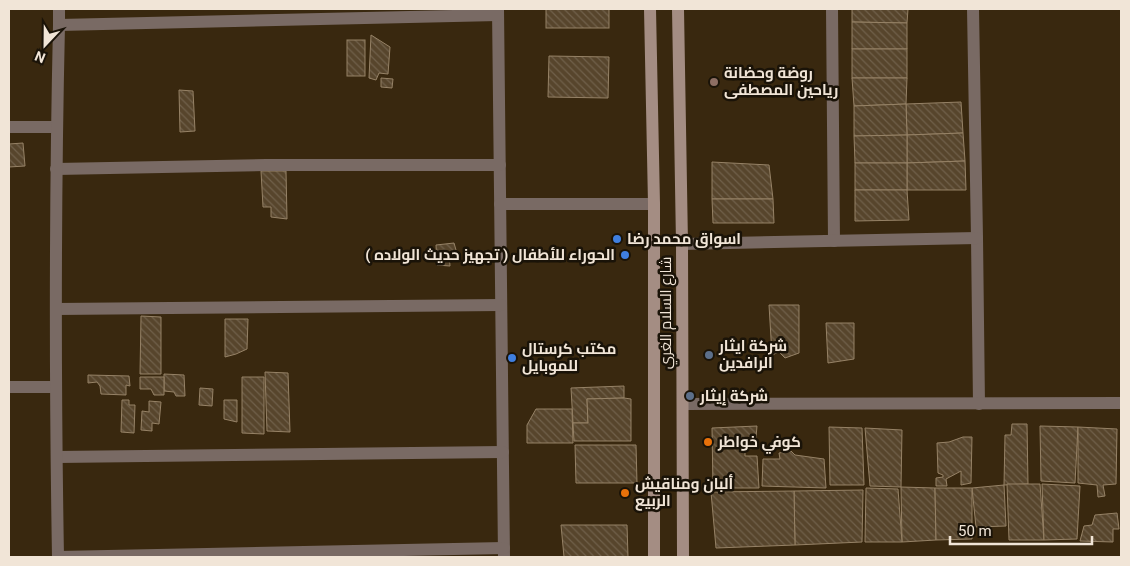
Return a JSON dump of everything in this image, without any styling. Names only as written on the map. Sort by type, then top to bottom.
[{"type":"main road","name":"شارع السلام الغري","points":[[650,9],[654,204],[654,557]]},
{"type":"main road","name":"شارع السلام الغري","points":[[678,9],[682,244],[683,557]]},
{"type":"street","points":[[59,9],[56,169],[58,557],[504,553],[498,12],[59,25]]},
{"type":"street","points":[[832,9],[834,241]]},
{"type":"street","points":[[973,9],[979,404]]},
{"type":"street","points":[[9,127],[57,127]]},
{"type":"street","points":[[56,169],[276,165],[500,165]]},
{"type":"street","points":[[500,204],[654,204]]},
{"type":"street","points":[[682,244],[977,238]]},
{"type":"street","points":[[56,309],[501,305]]},
{"type":"street","points":[[9,387],[56,387]]},
{"type":"street","points":[[683,404],[1121,403]]},
{"type":"street","points":[[57,456],[503,452]]},
{"type":"building","points":[[546,9],[609,9],[609,28],[546,28]]},
{"type":"building","points":[[852,9],[908,9],[907,23],[852,22]]},
{"type":"building","points":[[852,22],[907,23],[907,49],[852,49]]},
{"type":"building","points":[[371,35],[390,47],[388,74],[379,73],[376,80],[369,78]]},
{"type":"building","points":[[347,40],[365,40],[365,76],[347,76]]},
{"type":"building","points":[[852,49],[907,49],[907,78],[852,78]]},
{"type":"building","points":[[549,56],[609,57],[608,98],[548,97]]},
{"type":"building","points":[[381,78],[393,79],[392,88],[381,87]]},
{"type":"building","points":[[852,78],[907,78],[906,104],[854,106]]},
{"type":"building","points":[[179,90],[193,91],[195,131],[180,132]]},
{"type":"building","points":[[961,102],[963,133],[907,135],[906,104]]},
{"type":"building","points":[[906,104],[907,135],[854,136],[854,106]]},
{"type":"building","points":[[963,133],[965,161],[907,163],[907,135]]},
{"type":"building","points":[[907,135],[907,163],[855,163],[854,136]]},
{"type":"building","points":[[23,143],[25,166],[9,167],[9,144]]},
{"type":"building","points":[[965,161],[966,190],[907,190],[907,163]]},
{"type":"building","points":[[712,162],[769,165],[773,199],[712,199]]},
{"type":"building","points":[[855,163],[907,163],[907,190],[855,190]]},
{"type":"building","points":[[261,171],[286,171],[287,219],[271,217],[271,207],[263,207]]},
{"type":"building","points":[[855,190],[907,190],[909,220],[855,221]]},
{"type":"building","points":[[712,199],[773,199],[774,223],[713,223]]},
{"type":"building","points":[[454,243],[456,250],[449,252],[450,266],[437,265],[436,245]]},
{"type":"building","points":[[769,305],[799,305],[799,353],[785,358],[779,352],[772,355]]},
{"type":"building","points":[[141,316],[161,317],[161,374],[140,374]]},
{"type":"building","points":[[225,319],[248,319],[247,349],[225,357]]},
{"type":"building","points":[[826,323],[854,323],[854,359],[828,363]]},
{"type":"building","points":[[265,372],[288,373],[290,432],[267,431]]},
{"type":"building","points":[[164,374],[184,375],[185,396],[176,396],[174,392],[164,391]]},
{"type":"building","points":[[88,375],[129,376],[130,386],[126,385],[126,395],[101,394],[100,386],[97,382],[88,383]]},
{"type":"building","points":[[140,377],[164,377],[164,395],[154,395],[151,389],[140,389]]},
{"type":"building","points":[[242,377],[264,377],[264,434],[242,433]]},
{"type":"building","points":[[624,386],[624,398],[587,399],[588,423],[573,423],[571,388]]},
{"type":"building","points":[[200,388],[213,389],[212,406],[199,405]]},
{"type":"building","points":[[587,399],[631,399],[631,441],[574,441],[573,423],[588,423]]},
{"type":"building","points":[[122,400],[129,400],[129,405],[135,405],[134,433],[121,432]]},
{"type":"building","points":[[224,400],[237,400],[237,422],[224,419]]},
{"type":"building","points":[[149,401],[161,402],[159,424],[152,423],[152,431],[141,430],[142,411],[149,412]]},
{"type":"building","points":[[536,409],[572,409],[573,443],[527,443],[527,425]]},
{"type":"building","points":[[1012,424],[1027,424],[1028,484],[1004,485],[1005,435],[1011,435]]},
{"type":"building","points":[[757,426],[755,448],[745,450],[745,456],[757,456],[759,488],[713,488],[712,428]]},
{"type":"building","points":[[1040,426],[1078,427],[1075,483],[1041,481]]},
{"type":"building","points":[[829,427],[862,428],[864,485],[830,485]]},
{"type":"building","points":[[1078,427],[1117,429],[1116,484],[1103,485],[1105,496],[1098,497],[1097,485],[1078,483]]},
{"type":"building","points":[[865,428],[902,430],[901,487],[870,486]]},
{"type":"building","points":[[963,437],[972,437],[971,483],[961,485],[961,471],[946,479],[947,486],[936,486],[936,478],[943,477],[943,475],[938,473],[937,443],[949,442]]},
{"type":"building","points":[[575,445],[636,445],[637,483],[576,483]]},
{"type":"building","points":[[791,451],[795,455],[824,459],[826,488],[762,486],[763,459],[780,459],[779,453]]},
{"type":"building","points":[[1007,484],[1040,484],[1044,540],[1009,540]]},
{"type":"building","points":[[1042,484],[1080,486],[1077,539],[1044,540]]},
{"type":"building","points":[[1004,485],[1006,526],[976,527],[972,488]]},
{"type":"building","points":[[901,487],[935,488],[936,540],[902,542]]},
{"type":"building","points":[[866,488],[898,489],[902,542],[865,542]]},
{"type":"building","points":[[935,488],[972,488],[972,539],[936,540]]},
{"type":"building","points":[[863,490],[862,542],[795,545],[794,491]]},
{"type":"building","points":[[794,491],[795,545],[716,548],[711,492]]},
{"type":"building","points":[[1117,513],[1119,529],[1113,529],[1113,542],[1080,541],[1084,526],[1092,525],[1095,515]]},
{"type":"building","points":[[561,525],[627,525],[628,557],[564,557]]},
{"type":"place","name":"روضة وحضانة رياحين المصطفى","points":[[714,82]]},
{"type":"place","name":"اسواق محمد رضا","points":[[617,239]]},
{"type":"place","name":"الحوراء للأطفال ( تجهيز حديث الولاده )","points":[[625,255]]},
{"type":"place","name":"شركة ايثار الرافدين","points":[[709,355]]},
{"type":"place","name":"مكتب كرستال للموبايل","points":[[512,358]]},
{"type":"place","name":"شركة إيثار","points":[[690,396]]},
{"type":"place","name":"كوفي خواطر","points":[[708,442]]},
{"type":"place","name":"ألبان ومناقيش الربيع","points":[[625,493]]}]
